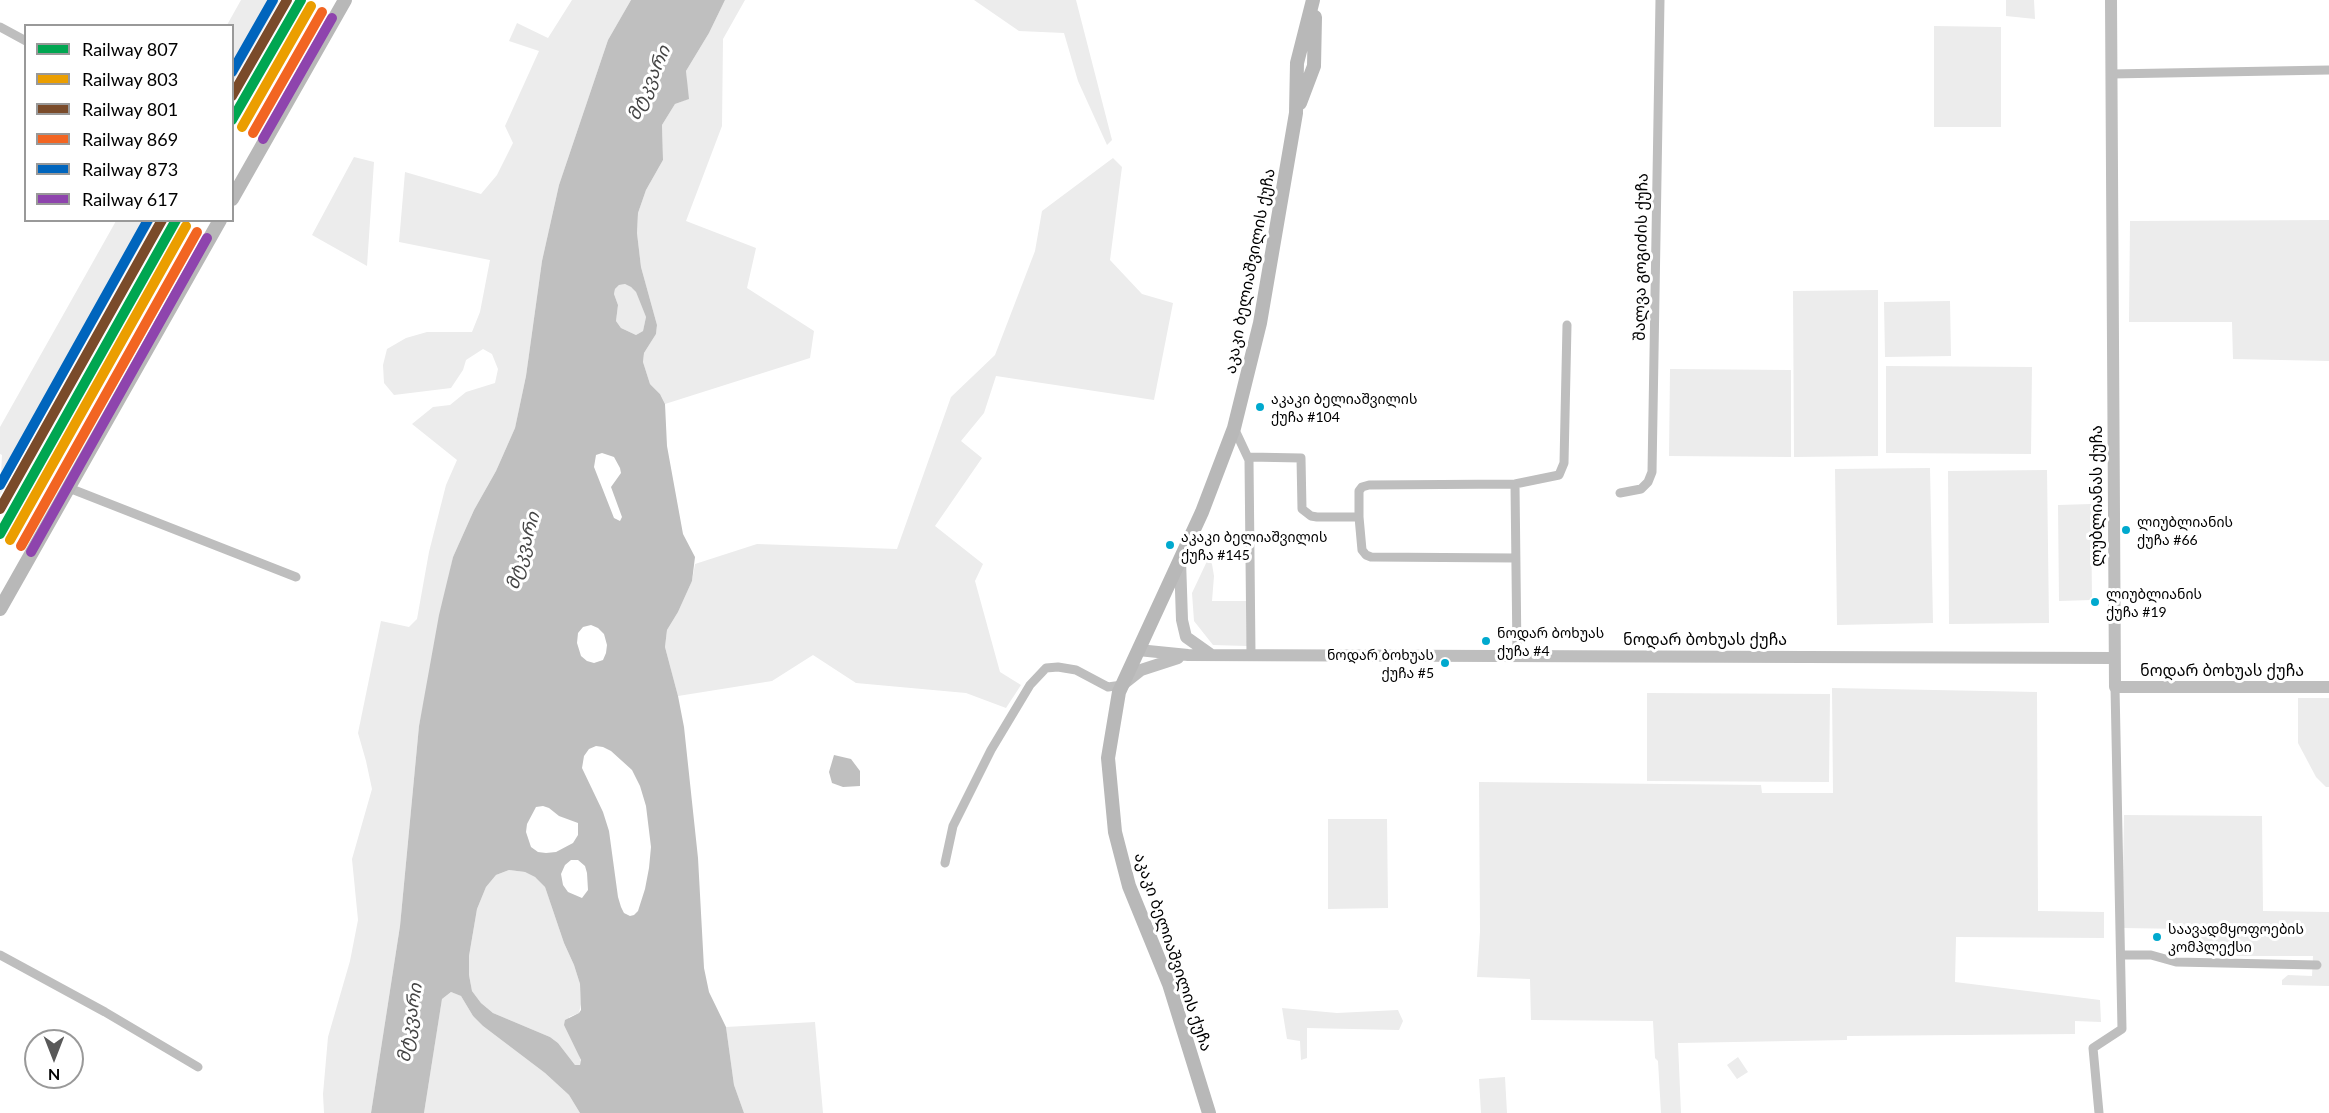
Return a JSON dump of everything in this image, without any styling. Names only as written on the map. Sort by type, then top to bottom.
[{"type":"main road","points":[[234,195],[345,0]]},
{"type":"main road","name":"აკაკი ბელიაშვილის ქუჩა","points":[[1209,1113],[1169,984],[1129,886],[1115,832],[1108,758],[1122,685],[1202,512],[1234,428],[1260,323],[1296,113],[1297,63],[1315,0]]},
{"type":"main road","name":"აკაკი ბელიაშვილის ქუჩა","points":[[1296,113],[1314,66],[1315,0]]},
{"type":"main road","points":[[0,609],[219,222]]},
{"type":"street","name":"შალვა გოგიძის ქუჩა","points":[[1620,493],[1641,489],[1648,482],[1652,472],[1660,0]]},
{"type":"street","name":"ლუბლიანას ქუჩა","points":[[2099,1113],[2094,1048],[2122,1029],[2114,658],[2111,0]]},
{"type":"street","points":[[0,27],[24,40]]},
{"type":"street","points":[[1297,63],[1314,66]]},
{"type":"street","points":[[2111,74],[2329,70]]},
{"type":"street","points":[[1515,558],[1371,557],[1362,550],[1359,490],[1365,485],[1515,484],[1559,475],[1564,463],[1567,324]]},
{"type":"street","points":[[1234,428],[1249,458],[1252,559],[1251,654]]},
{"type":"street","points":[[1249,458],[1301,458],[1302,509],[1311,516],[1317,517],[1359,517]]},
{"type":"street","points":[[1515,484],[1517,655]]},
{"type":"street","points":[[69,488],[296,577]]},
{"type":"street","points":[[1180,560],[1182,620],[1186,637],[1210,654]]},
{"type":"street","points":[[1138,650],[1188,655]]},
{"type":"street","points":[[945,863],[953,825],[991,750],[1030,685],[1046,668],[1076,670],[1108,687],[1122,685],[1141,670],[1188,655]]},
{"type":"street","name":"ნოდარ ბოხუას ქუჩა","points":[[1188,655],[2114,658]]},
{"type":"street","name":"ნოდარ ბოხუას ქუჩა","points":[[2115,687],[2329,687]]},
{"type":"street","points":[[0,955],[105,1012],[198,1067]]},
{"type":"street","points":[[2122,955],[2151,956],[2176,962],[2318,965]]},
{"type":"shaded area","points":[[241,0],[280,0],[234,80],[234,24],[228,24]]},
{"type":"shaded area","points":[[572,0],[631,0],[608,40],[559,185],[542,261],[526,376],[515,428],[453,557],[419,726],[400,926],[371,1113],[324,1113],[323,1094],[328,1037],[350,961],[358,920],[352,859],[372,789],[358,733],[381,621],[409,627],[417,619],[429,552],[446,485],[457,460],[412,424],[433,407],[450,405],[466,392],[495,383],[498,369],[492,354],[483,349],[466,360],[463,370],[451,388],[394,395],[384,383],[383,365],[387,349],[406,338],[427,332],[472,332],[480,312],[490,260],[399,242],[405,172],[481,194],[497,175],[513,143],[505,126],[539,51],[509,41],[517,23],[548,38]]},
{"type":"shaded area","points":[[725,0],[745,0],[723,39],[722,126],[686,221],[756,248],[747,288],[814,331],[810,358],[665,404],[660,394],[650,384],[643,362],[644,353],[656,334],[657,325],[641,267],[637,233],[638,213],[646,190],[663,160],[662,125],[675,104],[688,99],[686,71],[709,33]]},
{"type":"shaded area","points":[[974,0],[1076,0],[1112,140],[1107,145],[1078,81],[1064,33],[1019,31]]},
{"type":"shaded area","points":[[2006,0],[2034,0],[2035,19],[2006,16]]},
{"type":"shaded area","points":[[1934,26],[2001,27],[2001,127],[1934,127]]},
{"type":"shaded area","points":[[354,157],[374,162],[367,266],[312,235]]},
{"type":"shaded area","points":[[1113,158],[1122,167],[1110,260],[1142,294],[1173,303],[1154,400],[996,376],[984,413],[961,441],[982,458],[935,526],[983,564],[975,581],[1000,672],[1021,685],[1006,708],[966,693],[856,683],[813,655],[772,681],[678,696],[665,647],[667,630],[692,581],[695,564],[757,544],[897,549],[951,397],[995,355],[1035,251],[1042,211]]},
{"type":"shaded area","points":[[2329,220],[2329,361],[2233,359],[2232,322],[2129,322],[2130,221]]},
{"type":"shaded area","points":[[115,222],[153,222],[0,495],[2,455],[0,454],[0,427]]},
{"type":"shaded area","points":[[625,284],[636,292],[646,317],[643,331],[636,335],[621,328],[616,321],[618,305],[614,294],[615,289]]},
{"type":"shaded area","points":[[1878,290],[1878,456],[1794,457],[1793,291]]},
{"type":"shaded area","points":[[1950,301],[1951,356],[1885,357],[1884,302]]},
{"type":"shaded area","points":[[1886,366],[2032,367],[2031,454],[1886,453]]},
{"type":"shaded area","points":[[1670,369],[1791,370],[1791,457],[1669,456]]},
{"type":"shaded area","points":[[1930,468],[1933,623],[1837,625],[1835,469]]},
{"type":"shaded area","points":[[2047,470],[2049,623],[1949,624],[1948,471]]},
{"type":"shaded area","points":[[2091,504],[2092,600],[2059,601],[2058,505]]},
{"type":"shaded area","points":[[1208,559],[1212,564],[1214,576],[1212,601],[1246,601],[1247,646],[1213,645],[1194,621],[1192,593]]},
{"type":"shaded area","points":[[1832,688],[2037,692],[2038,911],[2104,912],[2104,938],[1956,937],[1955,982],[2100,1000],[2101,1022],[2075,1021],[2075,1034],[1847,1036],[1847,1040],[1678,1043],[1681,1113],[1661,1113],[1653,1021],[1531,1020],[1530,979],[1477,977],[1480,932],[1479,782],[1761,785],[1762,793],[1833,793]]},
{"type":"shaded area","points":[[1647,693],[1830,694],[1829,782],[1647,781]]},
{"type":"shaded area","points":[[2298,698],[2329,698],[2329,787],[2326,787],[2316,777],[2298,743]]},
{"type":"shaded area","points":[[2124,815],[2262,816],[2263,911],[2329,912],[2329,986],[2282,985],[2282,980],[2288,975],[2312,976],[2313,956],[2208,956],[2186,929],[2122,928]]},
{"type":"shaded area","points":[[1328,819],[1387,819],[1388,908],[1328,909]]},
{"type":"shaded area","points":[[509,870],[525,872],[535,877],[545,887],[574,965],[580,984],[581,1004],[579,1013],[569,1017],[580,1065],[575,1065],[558,1043],[550,1037],[493,1013],[472,991],[469,956],[477,909],[486,887],[496,875]]},
{"type":"shaded area","points":[[451,992],[461,996],[473,1016],[483,1026],[545,1073],[569,1095],[580,1113],[424,1113],[442,999]]},
{"type":"shaded area","points":[[1282,1008],[1337,1013],[1398,1010],[1403,1021],[1399,1030],[1307,1028],[1307,1058],[1301,1060],[1300,1041],[1287,1039]]},
{"type":"shaded area","points":[[815,1022],[823,1113],[744,1113],[734,1085],[726,1027]]},
{"type":"shaded area","points":[[1738,1057],[1748,1072],[1737,1079],[1727,1065]]},
{"type":"shaded area","points":[[1505,1077],[1507,1113],[1481,1113],[1479,1079]]},
{"type":"water","name":"მტკვარი","points":[[631,0],[725,0],[709,33],[686,71],[689,99],[675,104],[662,125],[663,160],[646,190],[638,213],[637,233],[641,267],[657,325],[656,334],[644,353],[643,362],[650,384],[660,394],[665,404],[667,446],[683,534],[695,557],[692,581],[667,630],[665,647],[684,727],[698,858],[704,968],[709,992],[726,1027],[734,1085],[744,1113],[580,1113],[569,1095],[545,1073],[483,1026],[473,1016],[461,996],[451,992],[442,999],[424,1113],[371,1113],[400,926],[419,726],[439,615],[453,557],[515,428],[526,376],[542,261],[559,185],[608,40]],"holes":[[[625,284],[636,292],[646,317],[643,331],[636,335],[621,328],[616,321],[618,305],[614,294],[619,285]],[[602,453],[614,457],[620,468],[621,473],[611,487],[622,517],[620,521],[614,518],[594,467],[596,455]],[[591,625],[604,634],[607,645],[603,660],[594,663],[581,656],[577,643],[578,633],[583,627]],[[596,746],[611,751],[632,770],[640,786],[646,806],[651,847],[645,889],[638,911],[634,915],[624,913],[621,907],[609,831],[603,812],[582,768],[584,756],[589,749]],[[543,806],[559,816],[578,823],[578,835],[573,843],[556,852],[538,852],[531,847],[526,832],[527,824],[536,807]],[[571,860],[578,860],[585,866],[588,890],[582,898],[568,892],[563,885],[561,874],[565,865]],[[509,870],[525,872],[535,877],[545,887],[580,984],[581,1010],[565,1020],[564,1025],[581,1060],[580,1065],[575,1065],[558,1043],[550,1037],[493,1013],[472,991],[469,956],[477,909],[486,887],[496,875]]]},
{"type":"water","points":[[834,755],[851,759],[860,771],[860,786],[843,787],[832,783],[829,772]]},
{"type":"rail line","name":"873","points":[[234,68],[273,0]]},
{"type":"rail line","name":"801","points":[[234,93],[287,0]]},
{"type":"rail line","name":"807","points":[[234,117],[301,0]]},
{"type":"rail line","name":"803","points":[[242,127],[311,6]]},
{"type":"rail line","name":"869","points":[[253,133],[322,12]]},
{"type":"rail line","name":"617","points":[[263,139],[332,18]]},
{"type":"rail line","name":"873","points":[[0,485],[147,222]]},
{"type":"rail line","name":"801","points":[[0,509],[161,222]]},
{"type":"rail line","name":"807","points":[[0,534],[175,222]]},
{"type":"rail line","name":"803","points":[[10,540],[186,226]]},
{"type":"rail line","name":"869","points":[[21,546],[197,232]]},
{"type":"rail line","name":"617","points":[[31,552],[207,238]]},
{"type":"place","name":"აკაკი ბელიაშვილის ქუჩა #104","points":[[1260,407]]},
{"type":"place","name":"ლიუბლიანის ქუჩა #66","points":[[2126,530]]},
{"type":"place","name":"აკაკი ბელიაშვილის ქუჩა #145","points":[[1170,545]]},
{"type":"place","name":"ლიუბლიანის ქუჩა #19","points":[[2095,602]]},
{"type":"place","name":"ნოდარ ბოხუას ქუჩა #4","points":[[1486,641]]},
{"type":"place","name":"ნოდარ ბოხუას ქუჩა #5","points":[[1445,663]]},
{"type":"place","name":"საავადმყოფოების კომპლექსი","points":[[2157,937]]}]
